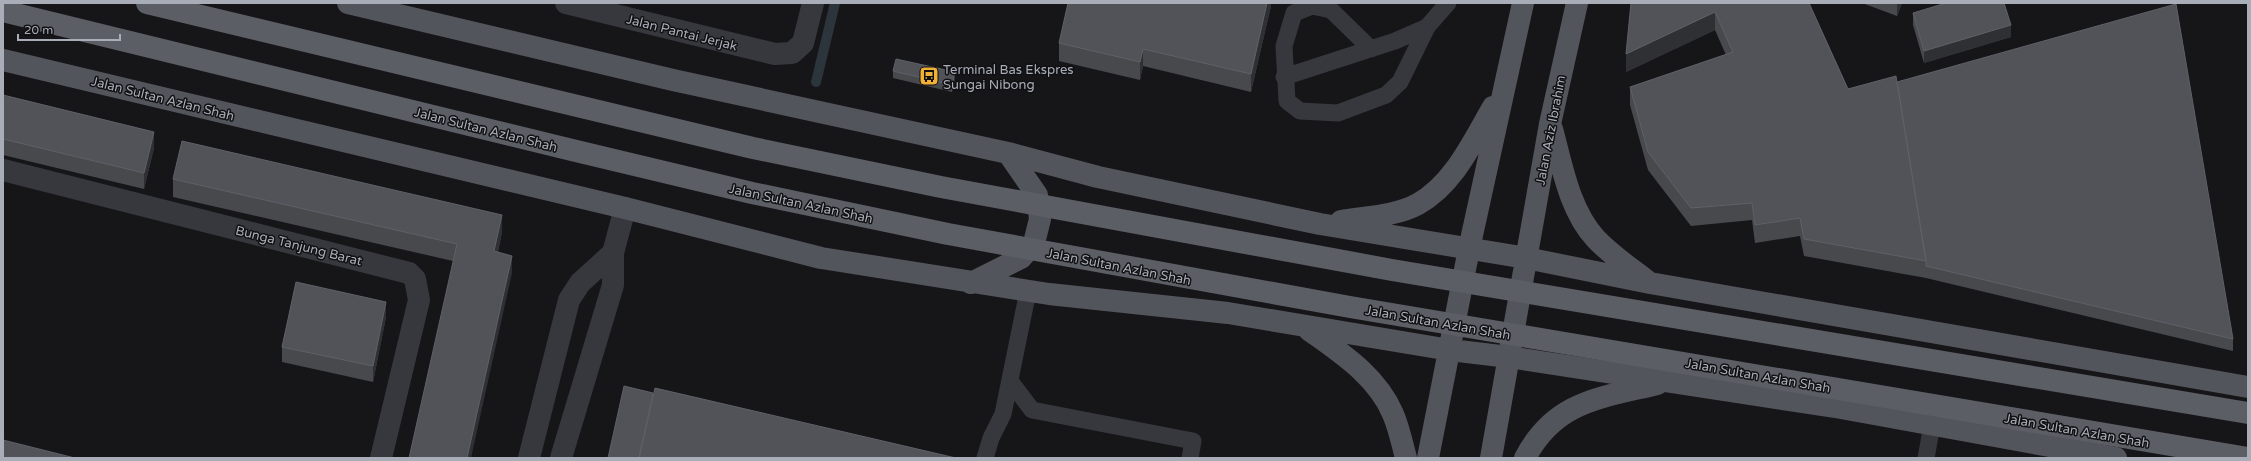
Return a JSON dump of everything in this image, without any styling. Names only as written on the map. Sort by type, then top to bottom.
[{"type":"highway","points":[[148,3],[752,148],[942,187],[1392,270],[2248,413]]},
{"type":"highway","name":"Jalan Sultan Azlan Shah","points":[[3,10],[579,152],[752,192],[948,234],[1350,307],[2248,458]]},
{"type":"main road","points":[[348,3],[687,84],[1008,153],[1098,177],[1320,224],[1526,258],[1650,283],[2248,387]]},
{"type":"main road","points":[[1428,458],[1469,249],[1502,93],[1523,3]]},
{"type":"main road","name":"Jalan Aziz Ibrahim","points":[[1491,458],[1550,124],[1576,3]]},
{"type":"main road","name":"Jalan Sultan Azlan Shah","points":[[3,60],[625,208],[822,258],[1028,291],[1228,312],[1305,327],[1450,350],[1509,357],[1668,381],[1932,424],[2116,458]]},
{"type":"main road","points":[[1320,224],[1385,214],[1418,204],[1438,190],[1452,174],[1502,93]]},
{"type":"main road","points":[[1550,124],[1567,183],[1578,212],[1595,238],[1650,283]]},
{"type":"main road","points":[[971,283],[1021,258],[1034,243],[1040,219],[1037,195],[1008,153]]},
{"type":"main road","points":[[1305,327],[1354,364],[1377,387],[1393,413],[1406,458]]},
{"type":"main road","points":[[1525,458],[1545,426],[1562,413],[1587,402],[1668,381]]},
{"type":"street","name":"Jalan Pantai Jerjak","points":[[566,3],[774,54],[792,53],[803,43],[813,3]]},
{"type":"street","name":"Bunga Tanjung Barat","points":[[3,170],[409,273],[415,279],[420,300],[381,458]]},
{"type":"street","points":[[561,458],[613,285],[613,253],[625,208]]},
{"type":"street","points":[[529,458],[569,300],[580,283],[613,253]]},
{"type":"lane","points":[[1371,49],[1331,10],[1312,6],[1294,13],[1284,46],[1284,77],[1287,101],[1300,112],[1338,113],[1386,95],[1400,82],[1428,27],[1448,3]]},
{"type":"lane","points":[[1284,77],[1395,41],[1428,27]]},
{"type":"lane","points":[[985,458],[991,438],[1003,414],[1028,291]]},
{"type":"lane","points":[[1010,380],[1032,410],[1193,441],[1190,458]]},
{"type":"lane","points":[[1926,458],[1932,424]]},
{"type":"building","points":[[1068,3],[1267,3],[1251,74],[1143,49],[1140,62],[1059,43]]},
{"type":"building","points":[[1631,3],[1809,3],[1848,89],[1896,76],[1926,261],[1804,239],[1800,218],[1755,225],[1752,203],[1691,208],[1648,152],[1630,87],[1733,52],[1715,12],[1626,54]]},
{"type":"building","points":[[1946,3],[2004,3],[2011,25],[1924,51],[1913,13]]},
{"type":"building","points":[[2176,4],[2233,339],[1926,266],[1897,82]]},
{"type":"building","points":[[896,59],[955,72],[952,85],[893,71]]},
{"type":"building","points":[[3,95],[154,132],[144,173],[3,139]]},
{"type":"building","points":[[182,141],[502,215],[494,251],[512,256],[467,458],[409,458],[457,244],[173,179]]},
{"type":"building","points":[[296,282],[386,302],[373,366],[282,347]]},
{"type":"building","points":[[624,386],[653,393],[639,458],[608,458]]},
{"type":"building","points":[[655,388],[956,458],[639,458]]},
{"type":"building","points":[[3,440],[75,458],[3,458]]},
{"type":"waterway","points":[[816,82],[835,3]]},
{"type":"place","name":"Terminal Bas Ekspres Sungai Nibong","points":[[929,76]]}]
